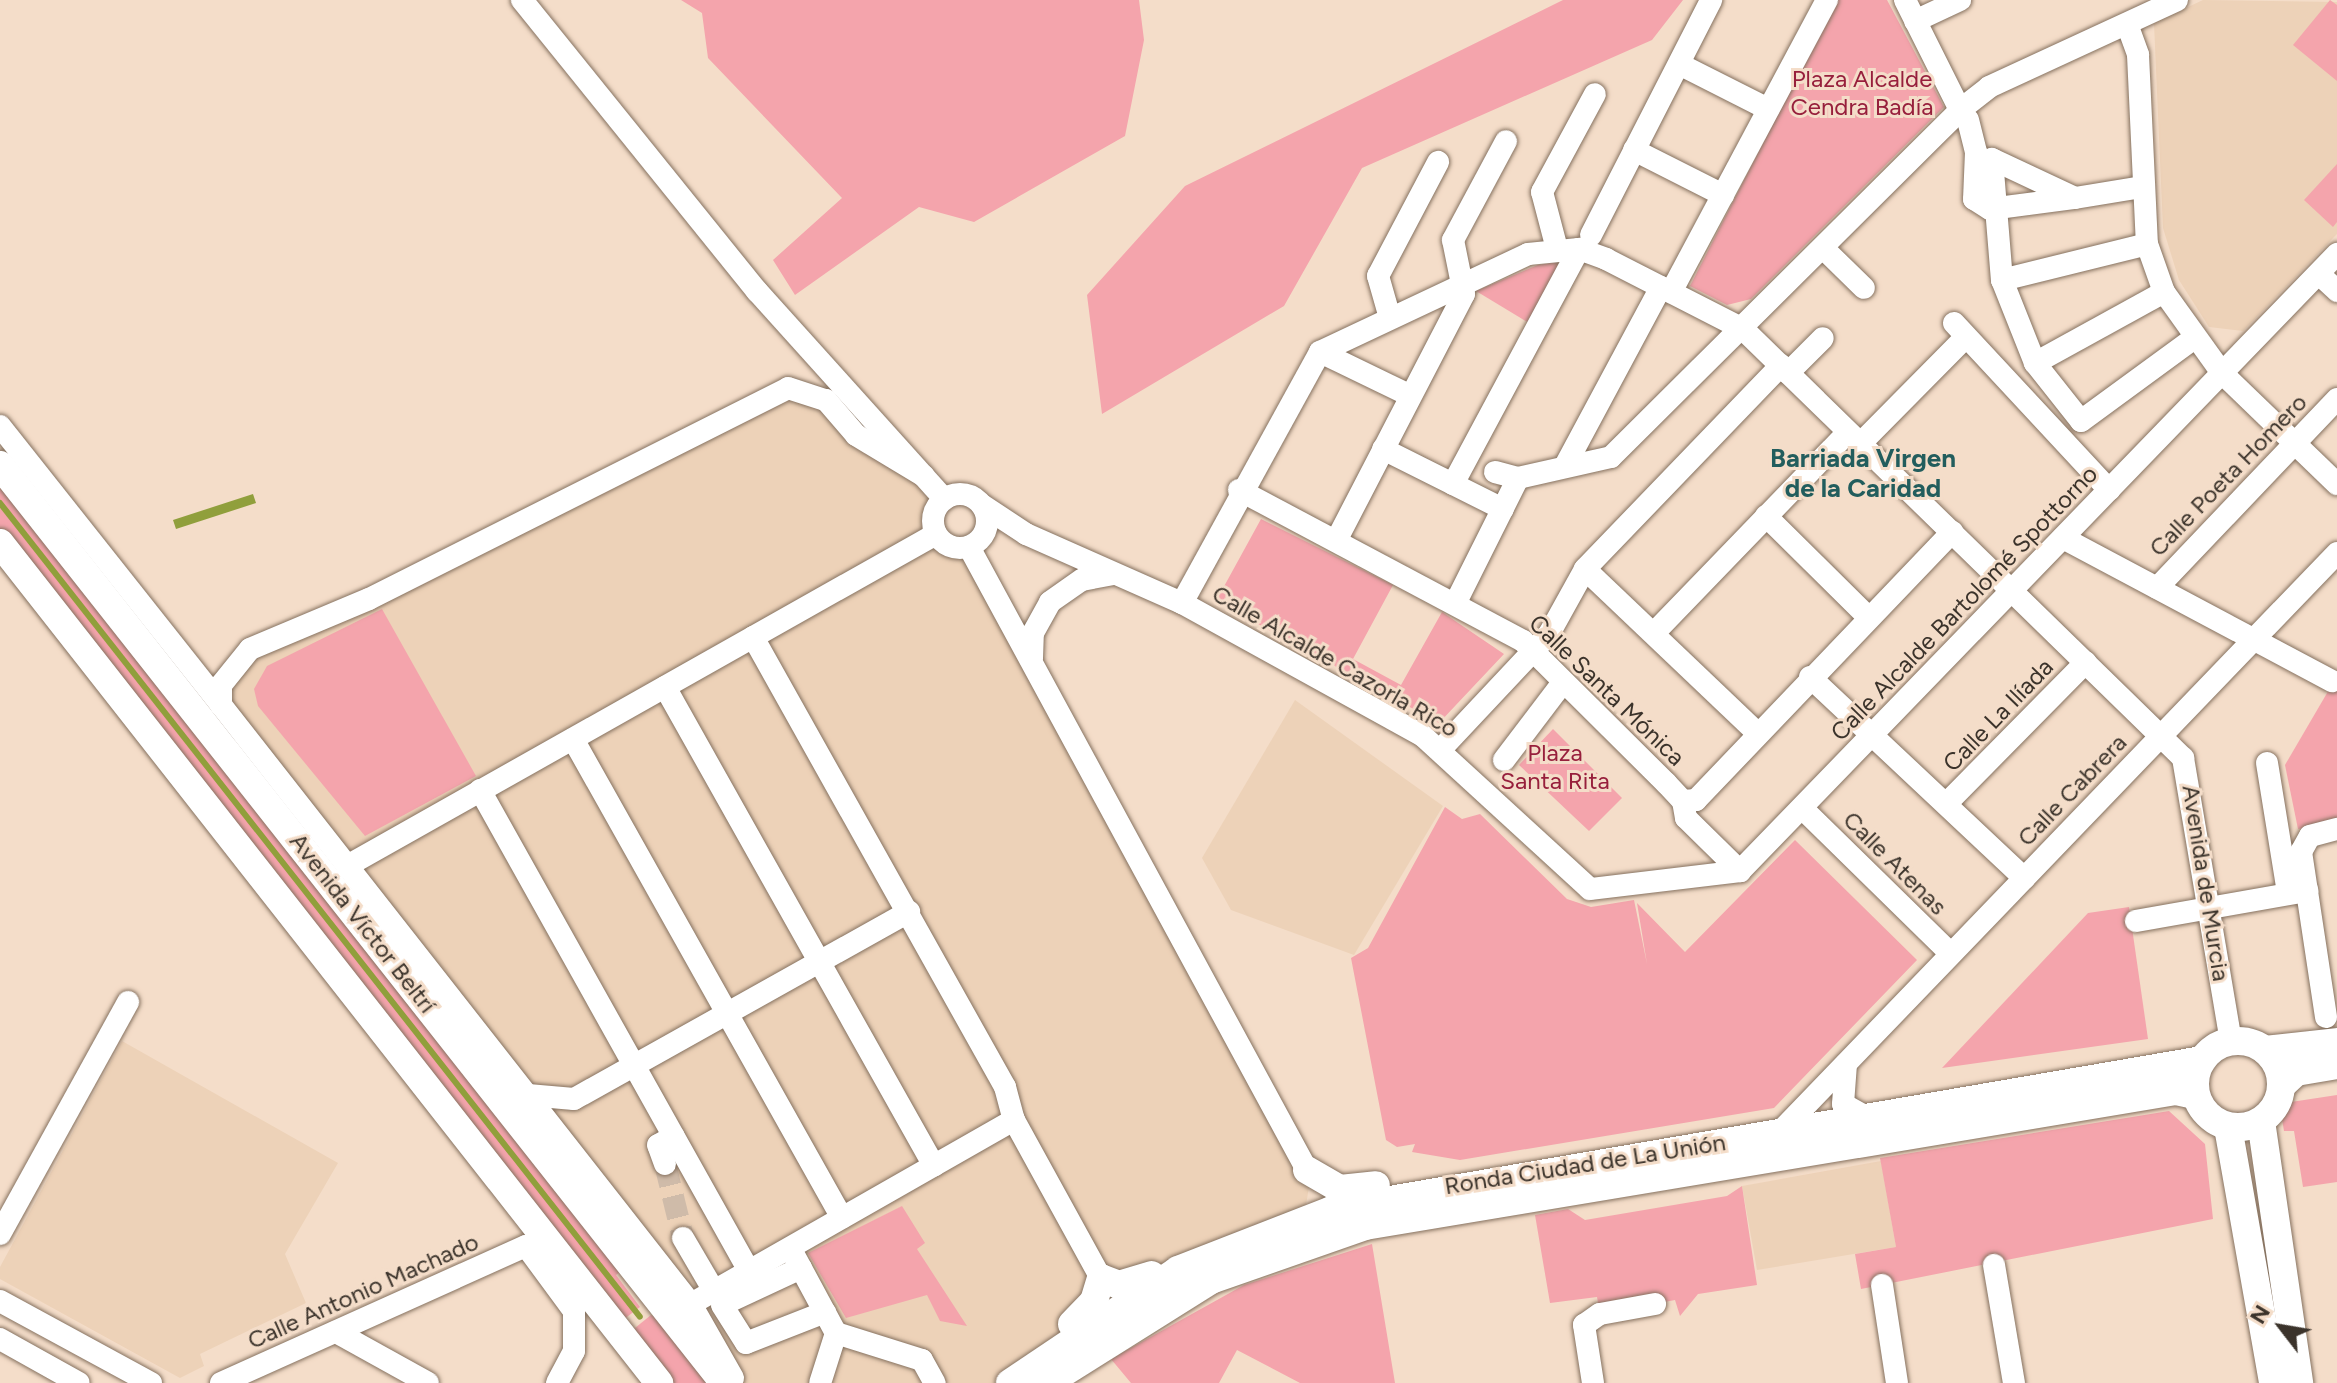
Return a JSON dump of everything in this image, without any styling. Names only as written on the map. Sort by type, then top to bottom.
[{"type":"main road","name":"Avenida Víctor Beltrí","points":[[0,465],[724,1383]]},
{"type":"main road","name":"Avenida Víctor Beltrí","points":[[0,543],[659,1383]]},
{"type":"main road","points":[[2261,1121],[2228,1127],[2207,1116],[2195,1095],[2202,1060],[2231,1041],[2265,1050],[2332,1030]]},
{"type":"main road","points":[[2265,1050],[2281,1086]]},
{"type":"main road","name":"Ronda Ciudad de La Unión","points":[[1029,1378],[1123,1302],[1217,1252],[1288,1225],[1457,1185],[1870,1119],[2202,1060]]},
{"type":"main road","points":[[2299,1383],[2261,1121],[2281,1086],[2296,1072],[2337,1065]]},
{"type":"main road","name":"Ronda Ciudad de La Unión","points":[[1029,1378],[1211,1280],[1352,1230],[2167,1092],[2195,1095]]},
{"type":"main road","points":[[2228,1127],[2273,1383]]},
{"type":"main road","points":[[1307,1170],[1340,1189],[1457,1185]]},
{"type":"main road","points":[[1288,1225],[1308,1200],[1307,1170]]},
{"type":"main road","points":[[1029,1378],[1094,1301],[1101,1278],[1125,1284],[1217,1252]]},
{"type":"street","points":[[522,0],[757,291],[944,499]]},
{"type":"street","points":[[1453,484],[1576,244],[1634,150],[1711,0]]},
{"type":"street","points":[[1565,466],[1723,195],[1827,0]]},
{"type":"street","points":[[1905,0],[1964,115],[1976,152],[1974,199],[1990,209],[2142,187]]},
{"type":"street","points":[[1915,21],[1960,0]]},
{"type":"street","points":[[1495,472],[1518,478],[1611,457],[1823,248],[1964,115],[1989,87],[2171,1]]},
{"type":"street","points":[[2127,24],[2138,55],[2147,244],[2164,292],[2193,339],[2222,373],[2337,484]]},
{"type":"street","points":[[1679,64],[1768,109]]},
{"type":"street","points":[[1576,244],[1542,192],[1595,94]]},
{"type":"street","points":[[1337,539],[1464,283],[1453,240],[1506,141]]},
{"type":"street","points":[[1634,150],[1723,195]]},
{"type":"street","points":[[2075,198],[1992,159],[1990,209],[2002,280],[2035,363],[2081,421],[2193,339]]},
{"type":"street","points":[[1390,318],[1378,276],[1438,162]]},
{"type":"street","points":[[1182,603],[1239,490],[1320,352],[1528,254],[1576,244]]},
{"type":"street","name":"Avenida de Murcia","points":[[1576,244],[1743,329],[2161,735],[2188,770],[2231,1041]]},
{"type":"street","points":[[2002,280],[2147,244]]},
{"type":"street","points":[[1823,248],[1864,288]]},
{"type":"street","name":"Calle Alcalde Bartolomé Spottorno","points":[[1740,871],[2337,254]]},
{"type":"street","points":[[2319,274],[2337,291]]},
{"type":"street","points":[[2035,363],[2164,292]]},
{"type":"street","points":[[1654,633],[1766,516],[1854,437],[1960,330],[2109,490]]},
{"type":"street","points":[[1442,748],[1534,652],[1585,569],[1784,369],[1823,338]]},
{"type":"street","points":[[1320,352],[1409,395]]},
{"type":"street","points":[[221,705],[224,678],[250,649],[369,599],[788,388],[826,400],[856,435],[924,476]]},
{"type":"street","name":"Calle Poeta Homero","points":[[2157,588],[2337,399]]},
{"type":"street","points":[[0,426],[691,1304],[736,1383]]},
{"type":"street","points":[[1383,449],[1503,509]]},
{"type":"street","points":[[1457,600],[1518,478]]},
{"type":"street","name":"Calle Santa Mónica","points":[[1239,490],[1457,600],[1534,652],[1561,685],[1740,871]]},
{"type":"street","points":[[1026,534],[976,541],[947,545],[936,534],[935,511],[944,499],[968,495],[982,505],[976,541],[1032,659],[1307,1170]]},
{"type":"street","name":"Calle Alcalde Cazorla Rico","points":[[982,505],[1026,534],[1182,603],[1442,748],[1582,884],[1615,891],[1740,871]]},
{"type":"street","points":[[1766,516],[1868,617]]},
{"type":"street","points":[[1684,810],[1755,731],[1952,532]]},
{"type":"street","points":[[347,866],[936,534]]},
{"type":"street","points":[[2063,538],[2332,681]]},
{"type":"street","name":"Calle Cabrera","points":[[1781,1131],[2337,553]]},
{"type":"street","points":[[1585,569],[1755,731]]},
{"type":"street","points":[[1032,659],[1033,633],[1050,602],[1082,580],[1113,574]]},
{"type":"street","points":[[753,637],[1016,1108],[1014,1120],[1101,1278]]},
{"type":"street","name":"Calle La Ilíada","points":[[1946,804],[2086,662]]},
{"type":"street","points":[[1810,677],[2024,878]]},
{"type":"street","points":[[1504,760],[1561,685]]},
{"type":"street","points":[[665,687],[934,1166]]},
{"type":"street","points":[[573,739],[842,1218]]},
{"type":"street","points":[[2267,763],[2332,1030]]},
{"type":"street","points":[[480,790],[749,1271]]},
{"type":"street","name":"Calle Atenas","points":[[1803,809],[1951,954]]},
{"type":"street","points":[[2298,892],[2304,843],[2337,829]]},
{"type":"street","points":[[2136,921],[2298,892]]},
{"type":"street","points":[[528,1095],[574,1099],[909,912]]},
{"type":"street","points":[[0,1234],[128,1002]]},
{"type":"street","points":[[1846,1064],[1843,1104],[1870,1119]]},
{"type":"street","points":[[565,1143],[574,1099]]},
{"type":"street","points":[[825,1312],[741,1340],[722,1305],[796,1258],[842,1218],[1014,1120]]},
{"type":"street","points":[[665,1164],[658,1145],[674,1136]]},
{"type":"street","points":[[683,1238],[714,1291]]},
{"type":"street","name":"Calle Antonio Machado","points":[[221,1383],[526,1246],[574,1311],[574,1351],[557,1383]]},
{"type":"street","points":[[691,1304],[749,1271],[796,1258]]},
{"type":"street","points":[[796,1258],[836,1333],[922,1360],[930,1381]]},
{"type":"street","points":[[1994,1265],[2014,1383]]},
{"type":"street","points":[[1882,1285],[1897,1383]]},
{"type":"street","points":[[0,1301],[151,1383]]},
{"type":"street","points":[[1593,1383],[1584,1325],[1600,1314],[1655,1304]]},
{"type":"street","points":[[0,1317],[120,1383]]},
{"type":"street","points":[[336,1332],[428,1383]]},
{"type":"street","points":[[820,1383],[836,1333]]},
{"type":"street","points":[[0,1339],[45,1375],[79,1383]]},
{"type":"shaded area","points":[[2203,0],[2337,2],[2337,234],[2243,331],[2209,327],[2179,280],[2163,228],[2154,23]]},
{"type":"shaded area","points":[[809,390],[943,498],[936,534],[962,547],[1309,1187],[1306,1205],[1096,1297],[1010,1383],[736,1383],[221,691],[241,656]]},
{"type":"shaded area","points":[[253,494],[256,503],[176,529],[173,520]]},
{"type":"shaded area","points":[[1295,700],[1443,806],[1354,955],[1231,910],[1202,858]]},
{"type":"shaded area","points":[[122,1041],[338,1163],[285,1254],[306,1303],[200,1354],[204,1366],[180,1378],[0,1279],[0,1267]]},
{"type":"shaded area","points":[[1881,1161],[1896,1247],[1757,1270],[1742,1186]]},
{"type":"green space","points":[[681,0],[1139,0],[1144,40],[1125,136],[974,222],[919,207],[795,295],[773,260],[842,198],[708,58],[702,13]]},
{"type":"green space","points":[[1563,0],[1683,0],[1652,40],[1362,168],[1284,306],[1102,414],[1087,295],[1185,186]]},
{"type":"green space","name":"Plaza Alcalde Cendra Badía","points":[[1836,0],[1887,0],[1944,107],[1751,299],[1727,305],[1690,286]]},
{"type":"green space","points":[[2330,0],[2337,5],[2337,81],[2293,45]]},
{"type":"green space","points":[[2337,164],[2337,222],[2333,227],[2304,200]]},
{"type":"green space","points":[[1563,261],[1529,323],[1476,291],[1538,265]]},
{"type":"green space","points":[[0,465],[630,1264],[616,1275],[640,1307],[615,1326],[0,543]]},
{"type":"green space","points":[[1261,519],[1393,585],[1353,659],[1401,685],[1442,612],[1504,654],[1439,723],[1216,601]]},
{"type":"green space","points":[[382,609],[476,776],[365,836],[258,706],[254,689],[267,666]]},
{"type":"green space","points":[[2337,676],[2337,823],[2298,829],[2285,765]]},
{"type":"green space","name":"Plaza Santa Rita","points":[[1553,729],[1622,798],[1589,831],[1519,765]]},
{"type":"green space","points":[[1445,807],[1462,819],[1480,814],[1567,899],[1591,907],[1634,900],[1647,964],[1637,903],[1685,952],[1795,840],[1917,960],[1774,1108],[1460,1160],[1412,1152],[1415,1144],[1397,1147],[1386,1140],[1351,958],[1368,948]]},
{"type":"green space","points":[[2129,907],[2148,1039],[1942,1068],[2088,913]]},
{"type":"green space","points":[[2337,1095],[2337,1182],[2303,1187],[2294,1131],[2284,1131],[2282,1119],[2291,1102]]},
{"type":"green space","points":[[2169,1111],[2205,1144],[2213,1219],[1861,1289],[1855,1254],[1896,1247],[1880,1158]]},
{"type":"green space","points":[[1742,1186],[1757,1285],[1698,1294],[1680,1316],[1675,1300],[1600,1314],[1597,1297],[1550,1303],[1535,1215],[1568,1209],[1585,1220],[1727,1196]]},
{"type":"green space","points":[[902,1206],[925,1243],[917,1249],[967,1326],[940,1321],[927,1295],[846,1318],[808,1253]]},
{"type":"green space","points":[[1372,1244],[1395,1383],[1300,1383],[1237,1350],[1219,1383],[1131,1383],[1111,1359],[1244,1285]]},
{"type":"green space","points":[[651,1315],[659,1318],[708,1383],[673,1383],[637,1335],[635,1328]]},
{"type":"waterway","points":[[0,503],[640,1317]]},
{"type":"tunnel","points":[[665,1164],[683,1238]]},
{"type":"district","name":"Barriada Virgen de la Caridad","points":[[1863,474]]}]
